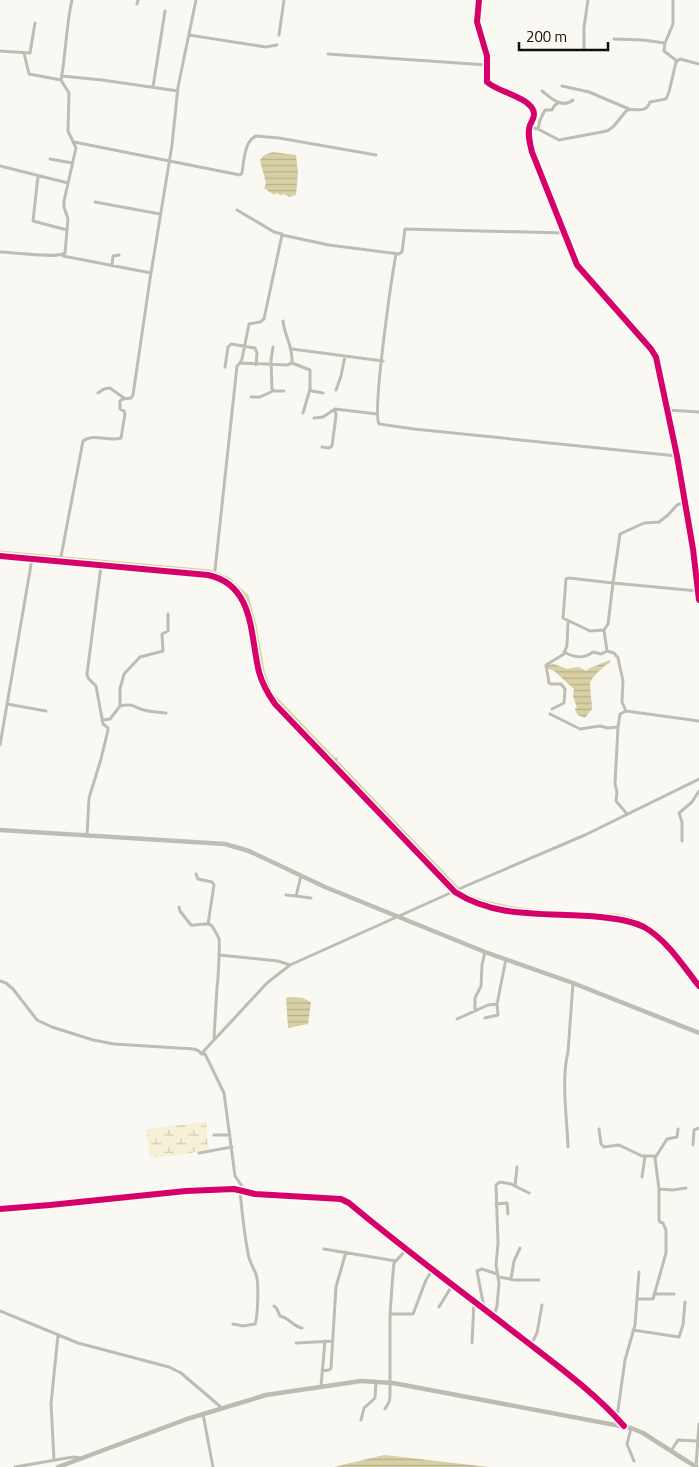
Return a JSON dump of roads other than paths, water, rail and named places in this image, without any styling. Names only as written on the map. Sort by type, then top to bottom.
[{"type":"main road","points":[[58,1467],[202,1414],[246,1400],[321,1386],[376,1381],[624,1426],[643,1433],[696,1467]]},
{"type":"street","points":[[62,256],[66,252],[67,230],[67,216],[64,206],[76,148],[68,131],[69,92],[61,78],[65,61],[68,16],[72,0]]},
{"type":"street","points":[[98,393],[110,388],[125,398],[131,398],[133,395],[178,91],[196,0]]},
{"type":"street","points":[[279,35],[284,0]]},
{"type":"street","points":[[479,0],[477,22],[485,46],[488,84],[521,99],[532,107],[534,114],[529,127],[532,152],[577,264],[654,354],[677,456],[693,549],[699,600]]},
{"type":"street","points":[[584,50],[584,27],[588,0]]},
{"type":"street","points":[[673,0],[673,24],[665,43],[666,53],[677,61]]},
{"type":"street","points":[[152,87],[165,11]]},
{"type":"street","points":[[0,51],[31,52],[35,22]]},
{"type":"street","points":[[189,35],[266,47],[277,46]]},
{"type":"street","points":[[614,39],[665,43]]},
{"type":"street","points":[[24,53],[30,74],[61,78],[87,78],[178,91]]},
{"type":"street","points":[[328,54],[487,65]]},
{"type":"street","points":[[677,61],[683,59],[699,64]]},
{"type":"street","points":[[562,86],[589,92],[629,109],[644,110],[650,102],[666,99],[677,61]]},
{"type":"street","points":[[542,90],[558,103],[566,104],[573,100]]},
{"type":"street","points":[[538,129],[545,110],[552,110],[558,103]]},
{"type":"street","points":[[529,127],[538,129],[559,140],[580,135],[602,133],[610,130],[623,113],[629,109]]},
{"type":"street","points":[[74,142],[241,175],[250,140],[256,136],[280,138],[376,155]]},
{"type":"street","points":[[50,158],[72,163]]},
{"type":"street","points":[[0,166],[68,183]]},
{"type":"street","points":[[38,176],[33,221],[67,230]]},
{"type":"street","points":[[95,202],[160,214]]},
{"type":"street","points":[[237,210],[274,232],[329,245],[400,254],[406,229],[565,233]]},
{"type":"street","points":[[215,570],[237,366],[240,364],[250,324],[264,319],[282,234]]},
{"type":"street","points":[[0,252],[62,256],[151,273]]},
{"type":"street","points":[[396,253],[377,414],[378,422],[381,425],[677,456]]},
{"type":"street","points":[[112,266],[114,256],[119,255]]},
{"type":"street","points":[[283,321],[286,336],[292,349],[292,363]]},
{"type":"street","points":[[225,367],[229,345],[234,344],[255,348],[257,353],[256,365]]},
{"type":"street","points":[[273,390],[271,386],[271,357],[274,348]]},
{"type":"street","points":[[292,349],[383,360]]},
{"type":"street","points":[[336,390],[345,356]]},
{"type":"street","points":[[240,364],[287,365],[292,363],[310,370],[310,389],[303,413]]},
{"type":"street","points":[[310,389],[323,393]]},
{"type":"street","points":[[252,397],[260,397],[273,390],[284,391]]},
{"type":"street","points":[[61,559],[83,441],[89,437],[113,440],[121,438],[125,414],[120,409],[120,403],[125,398]]},
{"type":"street","points":[[314,418],[323,417],[335,409],[377,414]]},
{"type":"street","points":[[322,447],[330,448],[332,446],[336,416],[335,409]]},
{"type":"street","points":[[666,410],[699,412]]},
{"type":"street","points":[[607,652],[604,630],[608,624],[620,534],[644,523],[659,522],[677,505],[685,502]]},
{"type":"street","points":[[0,556],[61,559],[101,566],[208,575],[222,580],[234,589],[246,606],[259,672],[269,694],[280,709],[334,762],[456,891],[481,906],[510,912],[589,916],[620,919],[636,924],[646,928],[663,943],[699,986]]},
{"type":"street","points":[[0,746],[32,559]]},
{"type":"street","points":[[87,836],[89,798],[102,759],[108,730],[103,724],[96,686],[88,678],[87,674],[101,566]]},
{"type":"street","points":[[604,630],[590,630],[568,622],[563,617],[566,579],[698,591]]},
{"type":"street","points":[[103,720],[110,719],[120,706],[120,689],[124,674],[140,657],[163,651],[162,634],[168,631],[168,614]]},
{"type":"street","points":[[552,709],[564,703],[565,689],[561,684],[549,683],[546,665],[561,657],[564,652],[567,645],[568,622]]},
{"type":"street","points":[[564,652],[571,656],[585,658],[593,652],[599,654],[614,653],[618,658],[623,681],[622,702],[626,711]]},
{"type":"street","points":[[7,704],[46,711]]},
{"type":"street","points":[[120,706],[130,704],[142,710],[166,713]]},
{"type":"street","points":[[627,814],[616,801],[617,792],[615,784],[619,715],[626,711],[699,721]]},
{"type":"street","points":[[550,714],[580,729],[618,726]]},
{"type":"street","points":[[201,1054],[267,983],[290,965],[585,835],[699,779]]},
{"type":"street","points":[[682,841],[682,822],[678,812],[692,802],[699,791]]},
{"type":"street","points":[[0,830],[225,844],[249,850],[301,876],[485,952],[574,983],[699,1033]]},
{"type":"street","points":[[196,874],[198,879],[212,882],[214,885],[208,924],[219,938],[219,982],[217,987],[214,1039]]},
{"type":"street","points":[[296,896],[301,876]]},
{"type":"street","points":[[286,895],[311,898]]},
{"type":"street","points":[[179,907],[191,925],[208,924]]},
{"type":"street","points":[[475,1012],[475,998],[481,986],[485,952]]},
{"type":"street","points":[[219,955],[278,961],[290,965]]},
{"type":"street","points":[[485,1018],[498,1015],[497,1004],[510,961]]},
{"type":"street","points":[[0,981],[13,989],[36,1020],[52,1027],[102,1043],[194,1049],[201,1054],[205,1054],[224,1093],[235,1176],[246,1193]]},
{"type":"street","points":[[568,1147],[564,1114],[565,1061],[568,1052],[574,983]]},
{"type":"street","points":[[457,1019],[488,1005],[497,1004]]},
{"type":"street","points":[[693,1145],[694,1130],[699,1128]]},
{"type":"street","points":[[599,1129],[601,1144],[604,1147],[619,1145],[645,1156],[656,1156]]},
{"type":"street","points":[[638,1299],[653,1299],[666,1253],[666,1230],[663,1223],[659,1220],[656,1156],[667,1139],[677,1137],[678,1129]]},
{"type":"street","points":[[214,1135],[230,1135]]},
{"type":"street","points":[[199,1153],[232,1148]]},
{"type":"street","points":[[642,1177],[645,1156]]},
{"type":"street","points":[[515,1186],[518,1167]]},
{"type":"street","points":[[494,1316],[499,1283],[496,1187],[498,1182],[510,1183],[529,1193]]},
{"type":"street","points":[[659,1188],[673,1190],[686,1188]]},
{"type":"street","points":[[0,1209],[186,1191],[234,1189],[246,1193],[341,1199],[349,1203],[406,1250],[531,1345],[591,1394],[624,1426]]},
{"type":"street","points":[[233,1324],[241,1326],[253,1325],[257,1321],[257,1303],[259,1298],[257,1279],[249,1259],[240,1191]]},
{"type":"street","points":[[496,1204],[507,1203],[508,1214]]},
{"type":"street","points":[[511,1279],[514,1261],[520,1248]]},
{"type":"street","points":[[324,1249],[396,1261]]},
{"type":"street","points":[[384,1409],[390,1402],[390,1314],[393,1273],[396,1261],[406,1250]]},
{"type":"street","points":[[322,1371],[331,1369],[336,1287],[346,1252]]},
{"type":"street","points":[[390,1314],[413,1314],[425,1283],[433,1269]]},
{"type":"street","points":[[484,1308],[477,1271],[482,1269],[511,1279],[539,1280]]},
{"type":"street","points":[[617,1418],[624,1360],[633,1330],[638,1299],[639,1272]]},
{"type":"street","points":[[440,1307],[453,1284]]},
{"type":"street","points":[[655,1294],[674,1294]]},
{"type":"street","points":[[472,1343],[474,1301]]},
{"type":"street","points":[[633,1330],[679,1337],[683,1325],[685,1302]]},
{"type":"street","points":[[531,1345],[537,1333],[542,1305]]},
{"type":"street","points":[[274,1306],[280,1316],[289,1318],[294,1326],[302,1328]]},
{"type":"street","points":[[0,1311],[78,1343],[169,1367],[181,1373],[222,1408]]},
{"type":"street","points":[[54,1460],[51,1404],[58,1335]]},
{"type":"street","points":[[321,1386],[325,1341]]},
{"type":"street","points":[[296,1344],[333,1341]]},
{"type":"street","points":[[361,1420],[364,1408],[374,1398],[376,1381]]},
{"type":"street","points":[[202,1414],[213,1467]]},
{"type":"street","points":[[696,1467],[699,1424]]},
{"type":"street","points":[[631,1428],[627,1444],[634,1461]]},
{"type":"street","points":[[671,1451],[678,1440],[697,1441]]},
{"type":"street","points":[[15,1467],[76,1457],[82,1458]]},
{"type":"waterway","points":[[0,552],[210,571],[229,579],[247,596],[255,625],[263,671],[271,693],[463,894],[481,901],[519,909],[617,915],[633,919],[656,931],[699,982]]}]
